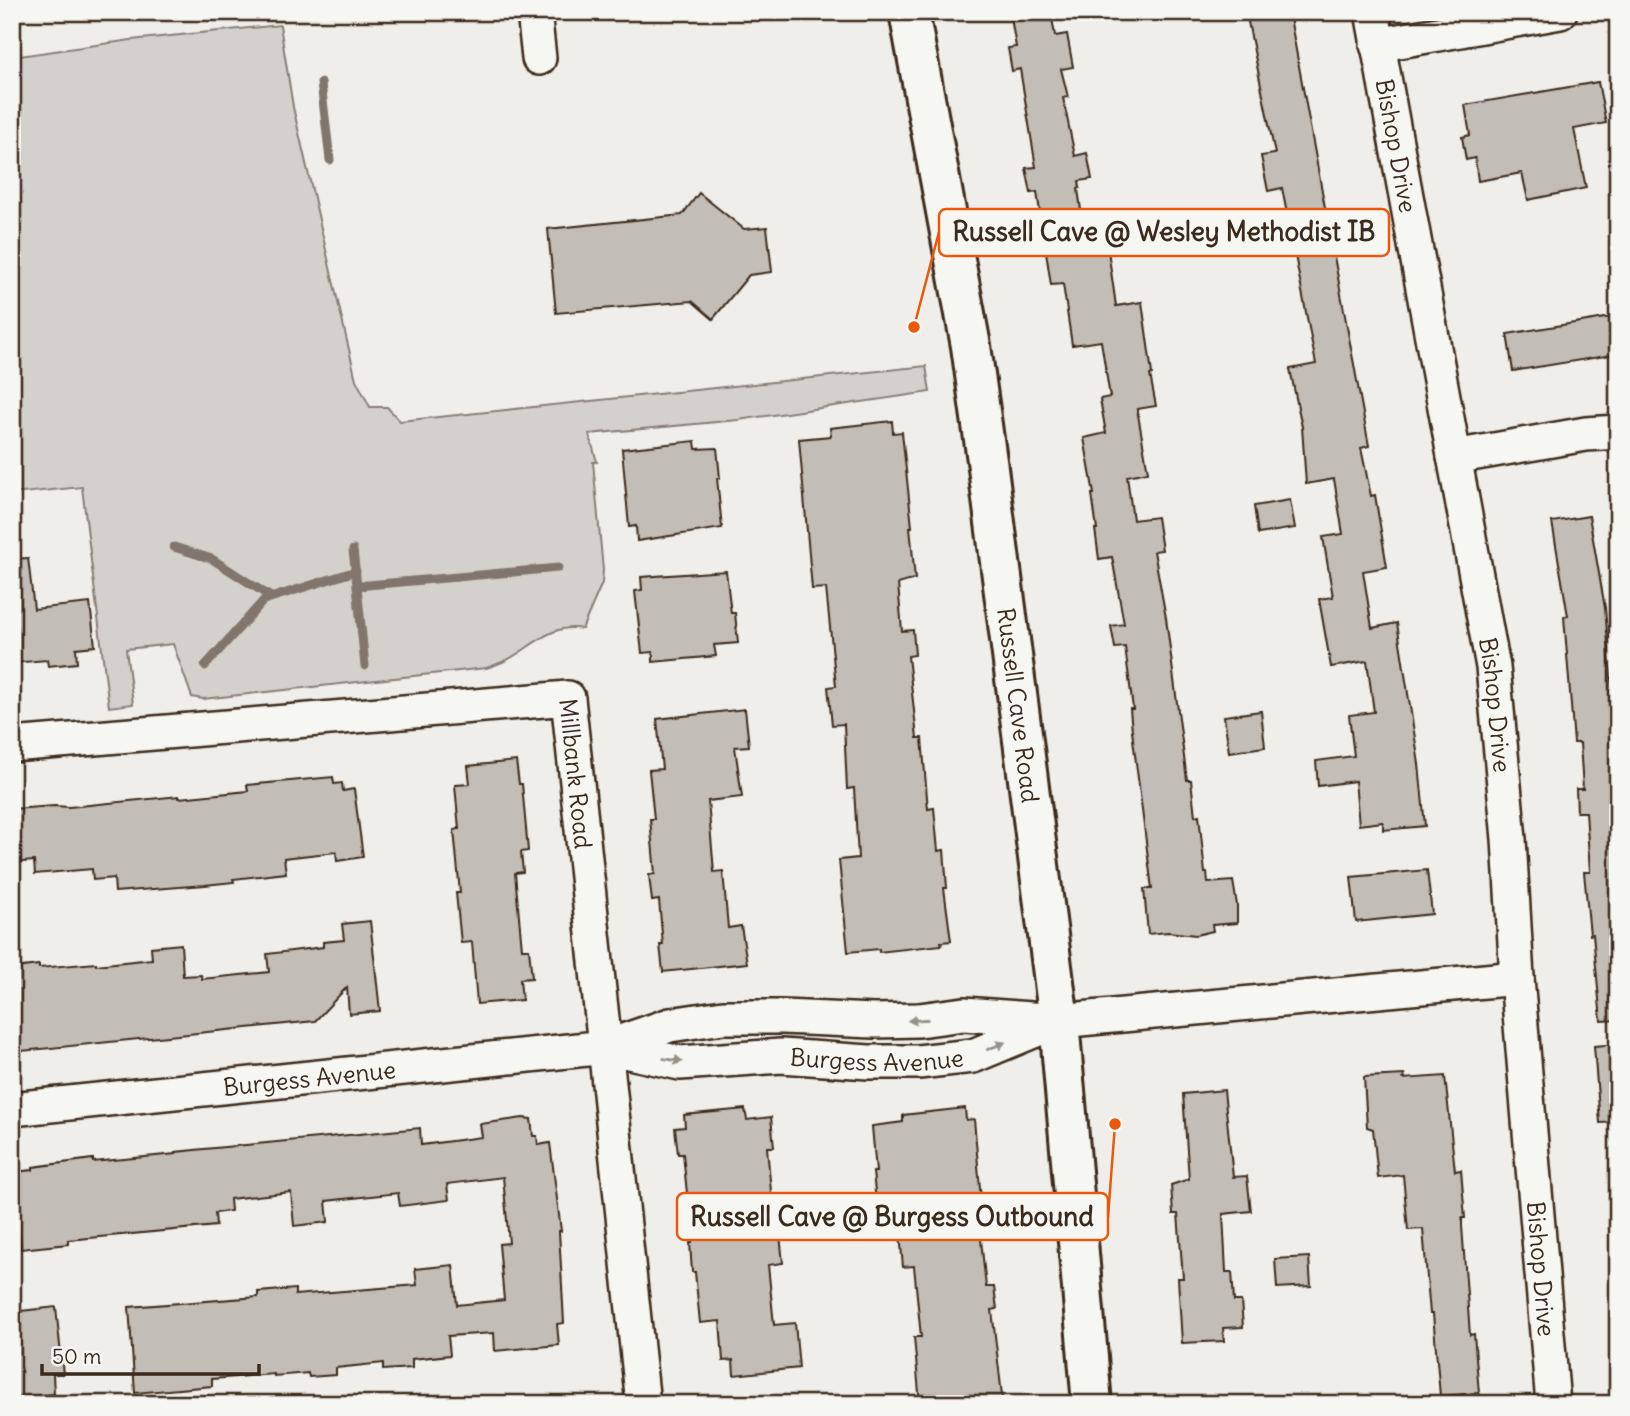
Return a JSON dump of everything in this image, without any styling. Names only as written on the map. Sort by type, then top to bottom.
[{"type":"main road","name":"Russell Cave Road","points":[[909,12],[971,346],[1059,1021],[1092,1404]]},
{"type":"street","points":[[534,12],[539,58]]},
{"type":"street","name":"Bishop Drive","points":[[1372,12],[1493,667],[1553,1404]]},
{"type":"street","points":[[1377,45],[1560,12]]},
{"type":"street","points":[[1454,457],[1586,434],[1618,432]]},
{"type":"street","name":"Millbank Road","points":[[12,746],[568,698],[643,1404]]},
{"type":"street","name":"Burgess Avenue","points":[[12,1109],[606,1047],[670,1025],[723,1017],[874,1021],[919,1020],[964,1014],[1059,1021],[1517,978]]},
{"type":"shaded area","points":[[280,25],[293,107],[356,380],[370,407],[387,407],[400,421],[926,366],[930,392],[738,420],[589,434],[597,462],[593,462],[602,583],[582,629],[561,629],[551,633],[507,660],[486,668],[203,699],[192,697],[173,644],[126,649],[133,704],[109,707],[82,487],[12,494],[12,57],[131,40]]},
{"type":"building","points":[[1010,12],[1051,12],[1055,36],[1067,34],[1073,67],[1061,69],[1068,97],[1063,98],[1075,156],[1087,153],[1092,179],[1079,181],[1078,189],[1086,246],[1107,243],[1116,306],[1142,302],[1156,406],[1137,409],[1148,472],[1127,476],[1133,520],[1157,517],[1162,550],[1154,551],[1166,618],[1187,780],[1191,780],[1195,816],[1199,815],[1205,873],[1208,883],[1233,881],[1237,905],[1237,923],[1212,925],[1213,931],[1196,935],[1168,932],[1148,934],[1144,889],[1152,889],[1132,731],[1130,709],[1133,709],[1125,647],[1115,648],[1111,626],[1124,624],[1112,557],[1099,559],[1094,494],[1084,438],[1106,433],[1100,399],[1110,397],[1101,341],[1072,345],[1063,284],[1051,285],[1037,192],[1031,193],[1026,168],[1036,167],[1020,69],[1012,71],[1008,48],[1016,47]]},
{"type":"building","points":[[1246,12],[1289,12],[1369,446],[1361,448],[1371,496],[1375,495],[1387,567],[1363,571],[1372,628],[1397,623],[1419,764],[1425,826],[1383,830],[1383,822],[1359,825],[1355,781],[1318,786],[1316,761],[1354,756],[1349,715],[1374,712],[1367,661],[1331,667],[1319,599],[1333,597],[1323,537],[1343,534],[1334,479],[1306,484],[1302,427],[1290,369],[1316,364],[1282,188],[1268,191],[1261,156],[1275,154]]},
{"type":"building","points":[[1598,82],[1606,123],[1574,129],[1586,188],[1528,200],[1522,173],[1478,181],[1475,158],[1466,160],[1462,137],[1470,135],[1465,105]]},
{"type":"building","points":[[699,193],[744,229],[767,227],[772,272],[749,275],[713,319],[692,301],[556,313],[548,229],[682,215]]},
{"type":"building","points":[[1618,316],[1618,354],[1513,371],[1507,334]]},
{"type":"building","points":[[892,421],[893,433],[902,432],[915,579],[898,584],[902,631],[913,630],[915,655],[908,656],[917,738],[922,738],[928,809],[934,808],[938,851],[944,850],[947,888],[944,888],[951,941],[941,942],[942,945],[879,952],[879,949],[848,952],[839,860],[858,858],[854,788],[847,789],[844,724],[832,725],[828,687],[836,686],[826,588],[812,589],[799,439],[831,436],[830,428]]},
{"type":"building","points":[[695,441],[696,449],[717,448],[722,528],[637,541],[636,526],[629,527],[622,449]]},
{"type":"building","points":[[1290,500],[1295,528],[1258,534],[1254,506]]},
{"type":"building","points":[[1589,516],[1605,608],[1613,700],[1618,700],[1618,1020],[1601,1021],[1584,872],[1590,872],[1586,812],[1577,812],[1576,789],[1583,789],[1580,743],[1574,743],[1564,617],[1568,616],[1552,522]]},
{"type":"building","points":[[28,558],[34,609],[90,603],[95,646],[76,648],[77,663],[48,666],[47,660],[12,663],[12,559]]},
{"type":"building","points":[[726,571],[738,643],[714,645],[716,656],[653,662],[653,652],[642,653],[635,591],[642,590],[641,577]]},
{"type":"building","points":[[745,709],[749,746],[735,747],[742,797],[708,801],[714,872],[723,871],[728,928],[741,926],[747,963],[663,972],[659,900],[652,901],[649,875],[655,874],[650,819],[654,819],[649,770],[662,769],[657,719]]},
{"type":"building","points":[[1261,711],[1265,747],[1229,752],[1224,716]]},
{"type":"building","points":[[516,761],[519,784],[522,784],[528,851],[521,852],[523,872],[515,873],[522,949],[529,949],[532,978],[520,979],[522,1000],[477,1004],[472,942],[461,943],[456,893],[460,893],[454,830],[459,829],[455,785],[470,784],[468,766]]},
{"type":"building","points":[[333,777],[334,784],[342,783],[343,791],[354,789],[363,857],[337,861],[336,852],[284,858],[286,873],[233,879],[234,882],[115,892],[114,878],[93,880],[92,869],[35,874],[34,861],[12,863],[12,809],[179,798],[248,791],[247,785]]},
{"type":"building","points":[[1427,870],[1432,914],[1356,922],[1351,877]]},
{"type":"building","points":[[370,921],[380,1011],[349,1014],[347,987],[315,1021],[12,1052],[12,990],[16,990],[15,968],[39,965],[39,968],[96,965],[152,959],[151,947],[181,944],[183,976],[201,975],[202,979],[269,972],[267,954],[323,947],[323,942],[344,940],[342,924]]},
{"type":"building","points":[[1618,1044],[1618,1122],[1600,1123],[1594,1046]]},
{"type":"building","points":[[1405,1075],[1403,1079],[1445,1076],[1455,1171],[1461,1170],[1470,1335],[1474,1334],[1479,1393],[1440,1396],[1423,1229],[1408,1230],[1403,1175],[1378,1178],[1373,1129],[1367,1127],[1364,1077]]},
{"type":"building","points":[[1224,1090],[1233,1177],[1247,1176],[1251,1211],[1223,1214],[1226,1272],[1232,1272],[1234,1301],[1241,1301],[1243,1327],[1223,1328],[1224,1341],[1182,1343],[1178,1278],[1183,1278],[1178,1214],[1173,1214],[1171,1185],[1189,1179],[1183,1094]]},
{"type":"building","points":[[965,1108],[966,1120],[974,1119],[981,1200],[977,1201],[986,1287],[994,1287],[997,1309],[992,1310],[1003,1404],[920,1404],[914,1337],[921,1337],[914,1266],[903,1267],[897,1200],[876,1202],[872,1126],[903,1122],[903,1115]]},
{"type":"building","points":[[745,1109],[747,1120],[771,1117],[774,1147],[767,1147],[775,1236],[780,1235],[783,1263],[768,1265],[774,1325],[795,1323],[799,1368],[734,1375],[733,1360],[723,1361],[720,1321],[700,1323],[695,1272],[692,1272],[692,1243],[683,1154],[678,1154],[675,1128],[685,1127],[684,1115]]},
{"type":"building","points":[[531,1119],[533,1136],[537,1136],[538,1145],[550,1143],[561,1231],[564,1323],[557,1324],[559,1345],[495,1351],[494,1333],[448,1336],[450,1355],[412,1359],[412,1368],[383,1370],[383,1363],[336,1368],[336,1375],[309,1377],[308,1373],[274,1374],[212,1379],[212,1386],[135,1393],[129,1307],[258,1297],[258,1292],[295,1289],[295,1295],[417,1285],[415,1269],[453,1265],[457,1305],[504,1300],[499,1244],[509,1243],[503,1177],[447,1184],[449,1200],[400,1206],[398,1193],[326,1201],[328,1222],[294,1226],[291,1192],[230,1199],[231,1211],[215,1213],[216,1226],[68,1240],[68,1244],[21,1249],[14,1172],[33,1170],[33,1167],[420,1128],[421,1145],[482,1137],[480,1124]]},
{"type":"building","points":[[1309,1257],[1311,1286],[1277,1288],[1275,1259]]},
{"type":"building","points":[[56,1307],[63,1374],[53,1374],[54,1394],[12,1399],[12,1312]]},
{"type":"waterway","points":[[321,83],[330,160]]},
{"type":"waterway","points":[[174,547],[212,559],[271,597]]},
{"type":"waterway","points":[[353,550],[357,586],[558,568]]},
{"type":"waterway","points":[[205,666],[264,600],[356,571]]},
{"type":"waterway","points":[[357,586],[365,666]]},
{"type":"place","name":"Russell Cave @ Wesley Methodist IB","points":[[914,327]]},
{"type":"place","name":"Russell Cave @ Burgess Outbound","points":[[1115,1124]]}]
